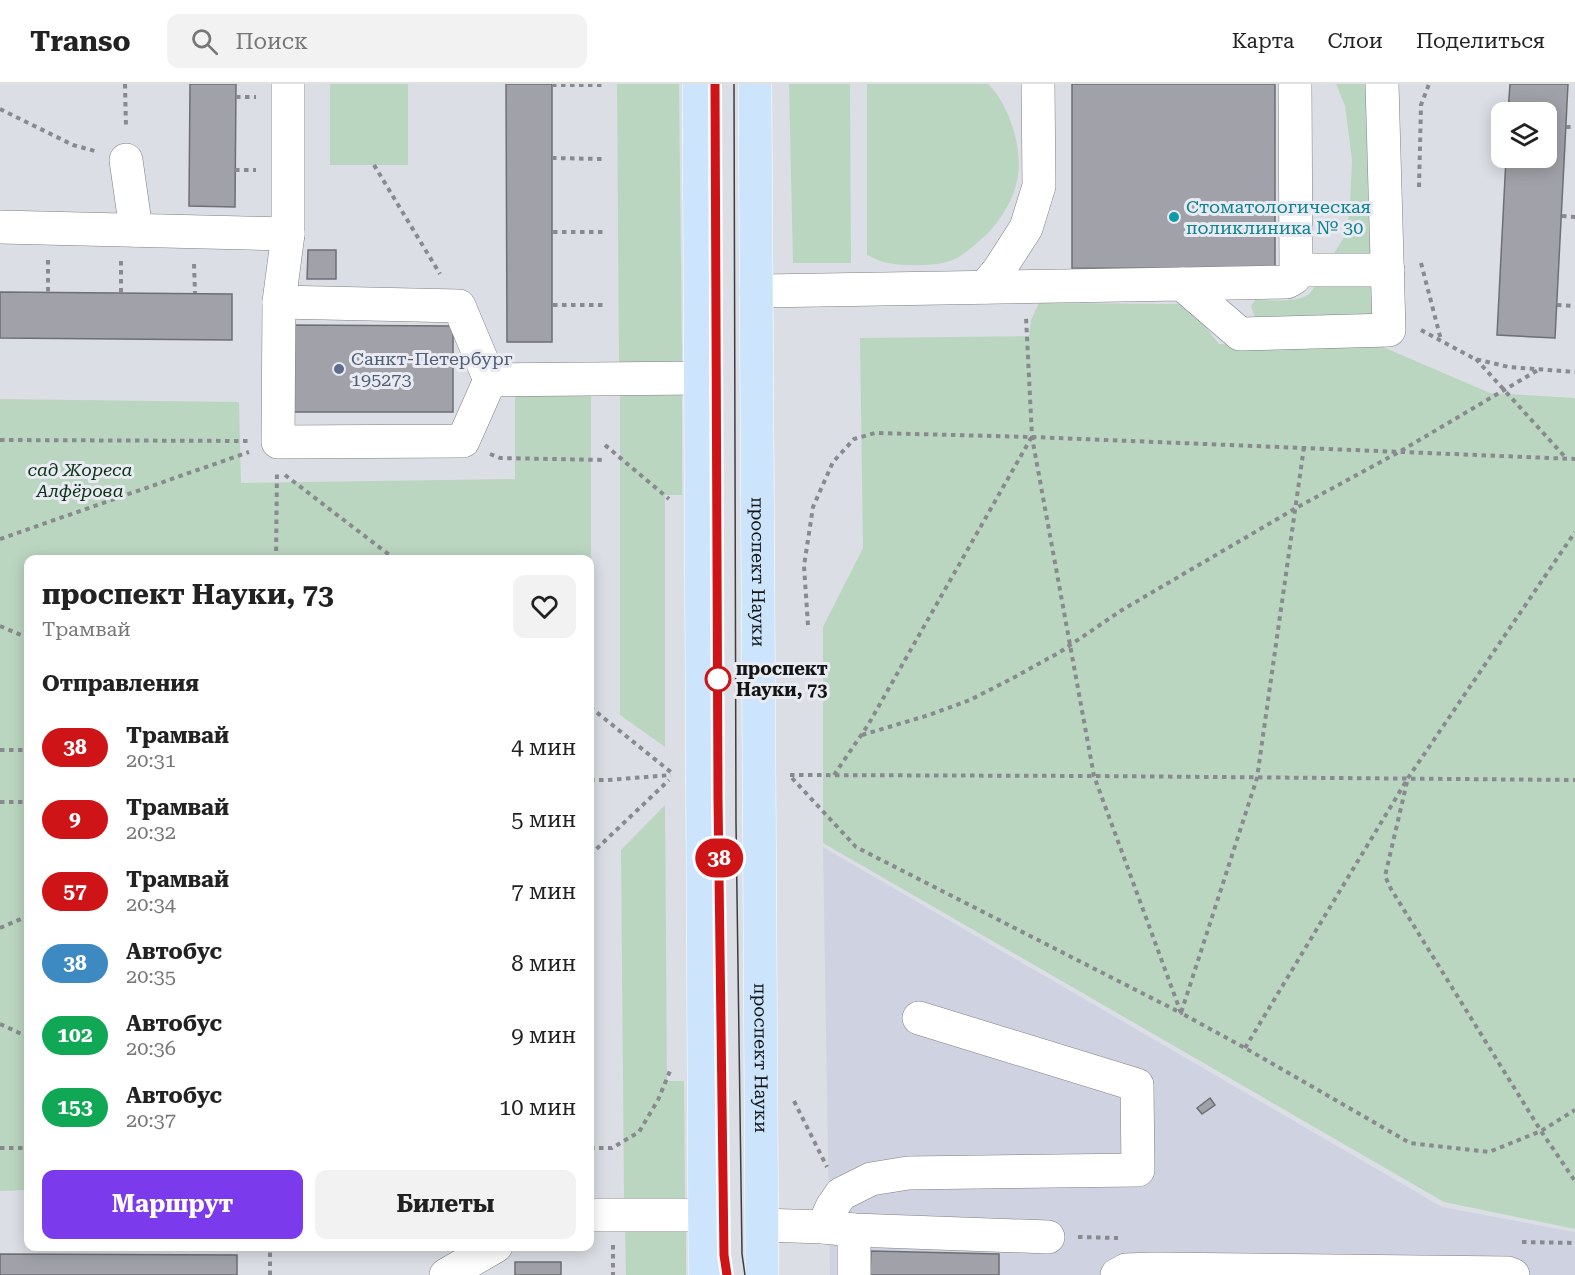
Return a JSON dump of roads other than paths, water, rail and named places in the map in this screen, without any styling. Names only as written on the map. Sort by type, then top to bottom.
[{"type":"main road","points":[[699,84],[705,1275]]},
{"type":"main road","name":"проспект Науки","points":[[755,84],[762,1275]]},
{"type":"lane","points":[[279,302],[459,306],[490,380],[463,441],[278,442],[279,302],[288,234],[288,84]]},
{"type":"lane","points":[[984,287],[999,270],[1026,228],[1039,186],[1038,84]]},
{"type":"lane","points":[[756,291],[1287,282],[1294,278],[1296,270],[1295,84]]},
{"type":"lane","points":[[1182,284],[1240,334],[1389,330],[1382,84]]},
{"type":"lane","points":[[126,160],[136,230]]},
{"type":"lane","points":[[0,227],[288,234]]},
{"type":"lane","points":[[1296,270],[1388,270]]},
{"type":"lane","points":[[490,380],[701,378]]},
{"type":"lane","points":[[854,1275],[832,1207],[841,1194],[871,1179],[908,1173],[1138,1170],[1137,1085],[919,1018]]},
{"type":"lane","points":[[594,1215],[705,1215]]},
{"type":"lane","points":[[762,1225],[1047,1237]]},
{"type":"lane","points":[[446,1275],[487,1251]]},
{"type":"lane","points":[[1117,1275],[1126,1270],[1154,1269],[1508,1273],[1513,1275]]},
{"type":"tram line","points":[[715,84],[718,775],[726,1275]]},
{"type":"tram line","name":"38","points":[[715,84],[718,798],[724,1255],[727,1275]]},
{"type":"tram line","points":[[734,84],[736,823],[742,1254],[745,1275]]},
{"type":"place","name":"Стоматологическая поликлиника № 30","points":[[1174,217]]},
{"type":"place","name":"Санкт-Петербург 195273","points":[[339,369]]},
{"type":"place","name":"проспект Науки, 73","points":[[718,679]]},
{"type":"park label","name":"сад Жореса Алфёрова","points":[[80,480]]}]
